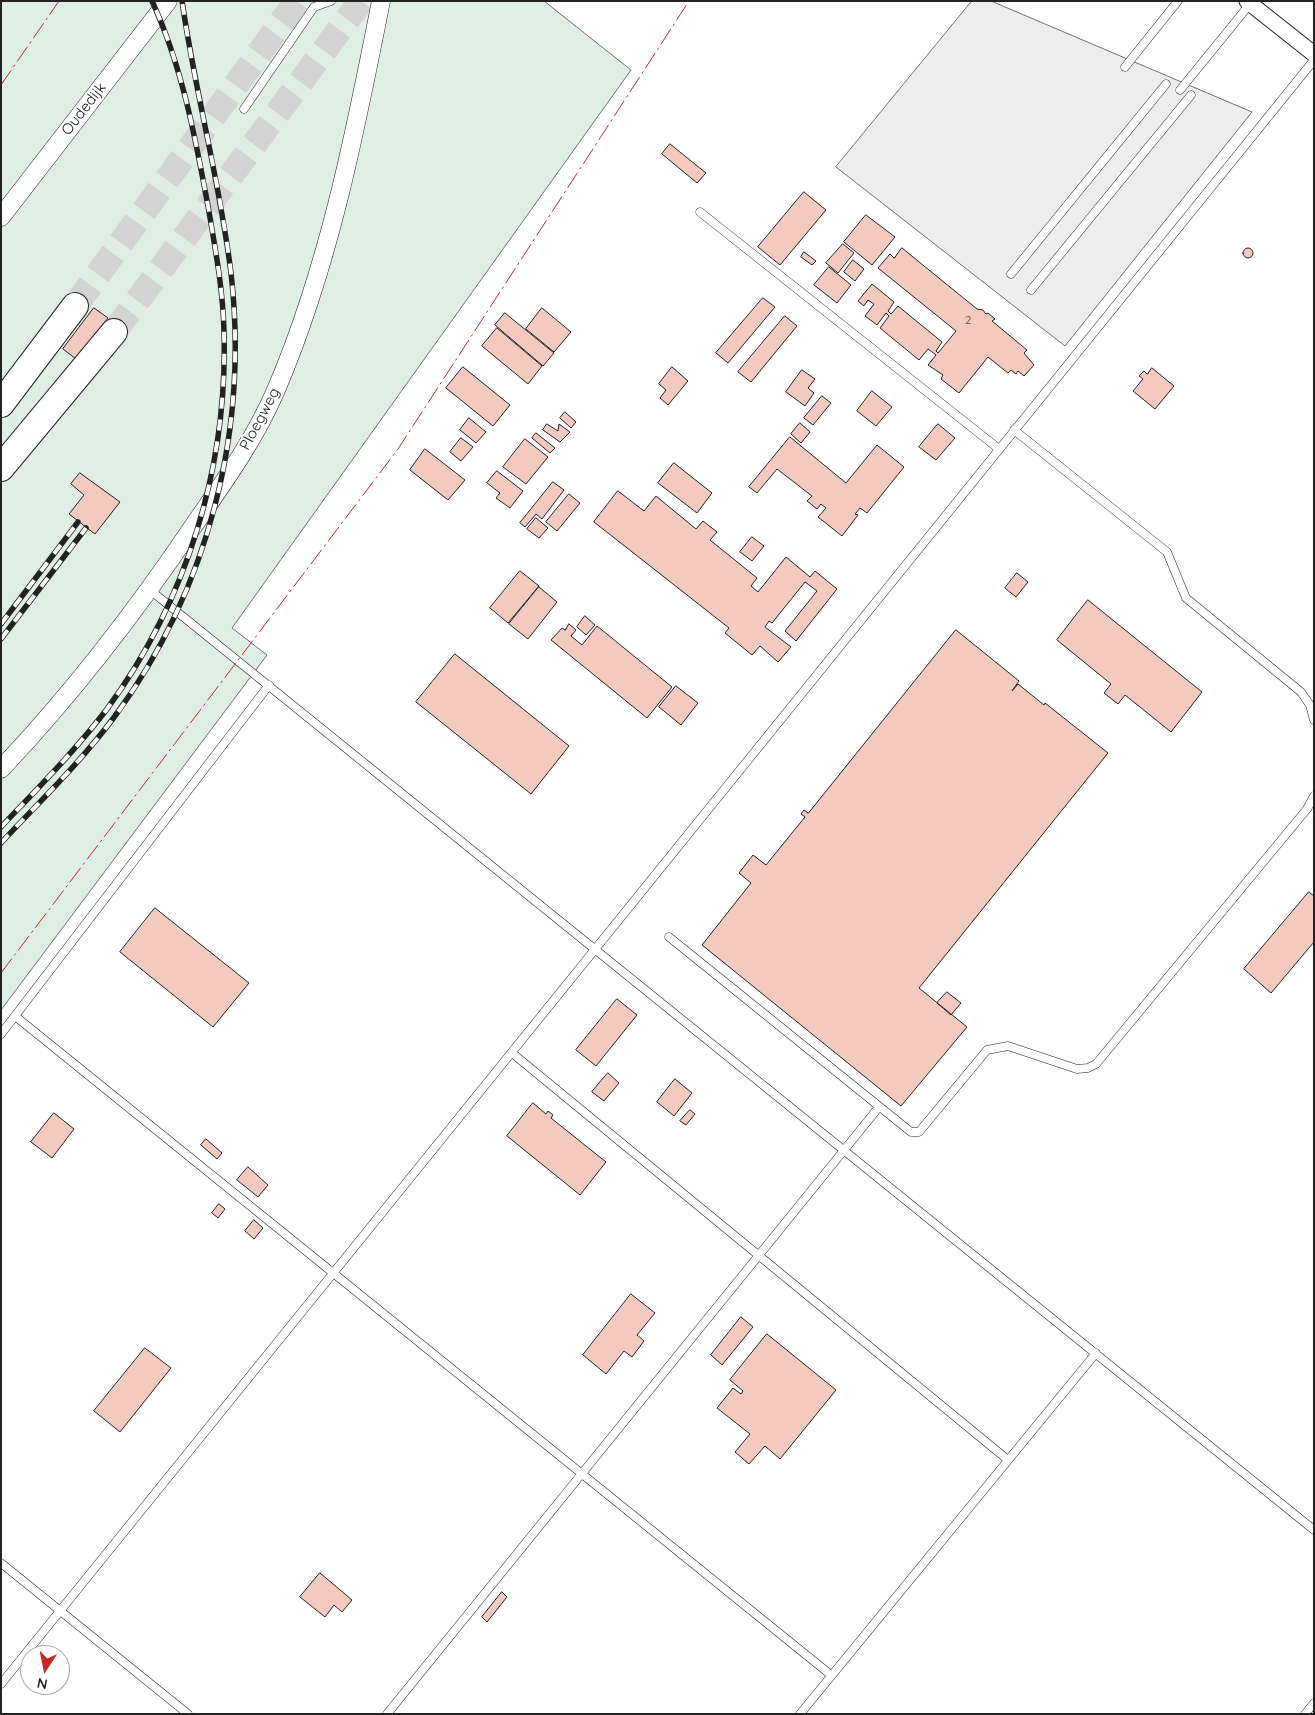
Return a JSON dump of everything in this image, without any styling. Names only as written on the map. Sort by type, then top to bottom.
[{"type":"highway","points":[[1,404],[75,306]]},
{"type":"highway","points":[[1,468],[114,332]]},
{"type":"street","name":"Oudedijk","points":[[1,217],[168,1]]},
{"type":"street","name":"Ploegweg","points":[[1,769],[97,660],[150,590],[252,438],[276,391],[332,225],[350,154],[381,1]]},
{"type":"street","points":[[1249,2],[1314,54]]},
{"type":"lane","points":[[244,109],[314,7],[331,1]]},
{"type":"lane","points":[[1125,67],[1178,1]]},
{"type":"lane","points":[[1180,90],[1249,2]]},
{"type":"lane","points":[[1,1684],[1314,60]]},
{"type":"lane","points":[[1011,274],[1166,84]]},
{"type":"lane","points":[[1031,290],[1191,95]]},
{"type":"lane","points":[[700,212],[999,450]]},
{"type":"lane","points":[[1014,430],[1167,552],[1186,598],[1301,692],[1310,705],[1314,720]]},
{"type":"lane","points":[[150,590],[269,684],[1314,1530]]},
{"type":"lane","points":[[1,1034],[269,684]]},
{"type":"lane","points":[[669,937],[910,1132],[919,1132],[986,1050],[999,1046],[1008,1046],[1077,1069],[1096,1064],[1307,809],[1314,796]]},
{"type":"lane","points":[[15,1016],[333,1275],[831,1675]]},
{"type":"lane","points":[[512,1053],[1008,1460]]},
{"type":"lane","points":[[387,1714],[879,1107]]},
{"type":"lane","points":[[800,1714],[1096,1353]]},
{"type":"lane","points":[[1,1563],[188,1714]]},
{"type":"lane","points":[[1305,1714],[1314,1702]]},
{"type":"green space","points":[[1,1],[544,1],[631,70],[232,628],[267,655],[1,1010]]},
{"type":"shaded area","points":[[972,1],[991,1],[1252,112],[1065,346],[836,167]]},
{"type":"building","points":[[670,144],[706,173],[697,183],[662,154]]},
{"type":"building","points":[[804,192],[826,210],[780,265],[758,247]]},
{"type":"building","points":[[866,215],[895,237],[872,265],[844,242]]},
{"type":"building","points":[[843,244],[854,253],[838,273],[826,263]]},
{"type":"building","points":[[902,248],[977,309],[983,310],[986,314],[988,313],[995,319],[992,321],[1027,350],[1024,353],[1034,365],[1024,376],[1018,371],[1016,374],[1011,370],[1008,373],[988,357],[959,393],[941,379],[943,375],[928,365],[936,355],[928,349],[919,360],[880,328],[889,316],[886,313],[877,325],[865,316],[874,304],[868,300],[864,306],[858,301],[872,284],[894,302],[888,311],[891,314],[898,306],[942,342],[936,351],[938,353],[956,331],[878,268],[890,254],[894,258]]},
{"type":"building","points":[[1248,248],[1253,253],[1248,258],[1243,253]]},
{"type":"building","points":[[804,252],[816,261],[812,265],[801,257]]},
{"type":"building","points":[[853,260],[864,269],[855,281],[844,272]]},
{"type":"building","points":[[829,267],[851,285],[837,303],[814,285]]},
{"type":"building","points":[[763,298],[775,307],[728,363],[716,353]]},
{"type":"building","points":[[94,308],[108,318],[76,359],[63,349]]},
{"type":"building","points":[[542,308],[571,332],[554,352],[526,329]]},
{"type":"building","points":[[505,313],[554,353],[543,366],[495,325]]},
{"type":"building","points":[[785,316],[797,326],[751,382],[738,372]]},
{"type":"building","points":[[497,328],[542,366],[528,384],[482,346]]},
{"type":"building","points":[[463,367],[510,405],[493,426],[446,388]]},
{"type":"building","points":[[672,367],[688,381],[668,405],[660,398],[666,390],[659,384]]},
{"type":"building","points":[[1152,368],[1174,386],[1155,409],[1133,391],[1143,379],[1139,376],[1144,371],[1147,374]]},
{"type":"building","points":[[802,370],[815,379],[808,388],[814,393],[805,406],[786,392]]},
{"type":"building","points":[[872,391],[892,407],[876,426],[857,411]]},
{"type":"building","points":[[822,396],[831,403],[813,425],[804,418]]},
{"type":"building","points":[[565,412],[576,422],[571,428],[560,418]]},
{"type":"building","points":[[469,418],[486,432],[476,443],[460,430]]},
{"type":"building","points":[[800,423],[810,432],[801,443],[791,434]]},
{"type":"building","points":[[547,424],[558,431],[559,424],[570,432],[560,442],[543,430]]},
{"type":"building","points":[[938,424],[955,438],[936,460],[919,447]]},
{"type":"building","points":[[536,433],[555,448],[550,453],[532,438]]},
{"type":"building","points":[[790,437],[846,483],[877,445],[904,467],[867,513],[860,508],[855,514],[858,515],[842,536],[818,517],[826,508],[821,504],[817,509],[807,501],[812,496],[777,469],[757,493],[749,487]]},
{"type":"building","points":[[461,438],[473,447],[461,461],[450,452]]},
{"type":"building","points":[[525,439],[548,457],[526,484],[503,467]]},
{"type":"building","points":[[425,449],[465,480],[448,500],[410,470]]},
{"type":"building","points":[[674,463],[712,493],[697,513],[658,483]]},
{"type":"building","points":[[497,471],[523,491],[510,508],[496,498],[500,493],[487,483]]},
{"type":"building","points":[[80,473],[120,502],[95,534],[69,514],[84,495],[71,484]]},
{"type":"building","points":[[553,482],[564,490],[542,519],[536,514],[525,527],[520,523]]},
{"type":"building","points":[[618,491],[644,511],[656,496],[696,529],[703,521],[717,532],[710,540],[757,578],[751,586],[758,592],[786,557],[810,577],[815,571],[837,589],[796,641],[785,631],[817,591],[805,582],[772,623],[769,621],[765,627],[791,647],[778,662],[760,646],[752,655],[725,633],[729,628],[594,522]]},
{"type":"building","points":[[569,494],[580,503],[557,531],[546,522]]},
{"type":"building","points":[[536,518],[548,528],[539,538],[527,529]]},
{"type":"building","points":[[752,537],[764,546],[752,561],[740,552]]},
{"type":"building","points":[[520,571],[539,586],[508,623],[490,608]]},
{"type":"building","points":[[1017,573],[1028,582],[1016,597],[1005,588]]},
{"type":"building","points":[[539,587],[557,602],[528,639],[509,624]]},
{"type":"building","points":[[1088,600],[1202,692],[1171,732],[1125,695],[1118,704],[1104,693],[1111,684],[1057,640]]},
{"type":"building","points":[[585,616],[595,625],[586,635],[577,627]]},
{"type":"building","points":[[569,624],[576,630],[571,636],[582,645],[597,626],[672,687],[647,718],[551,640],[562,628],[565,630]]},
{"type":"building","points":[[956,630],[1019,681],[1012,691],[1018,684],[1108,753],[919,988],[967,1027],[901,1106],[702,945],[751,883],[739,873],[753,855],[766,865],[805,817],[801,814],[804,810],[808,813]]},
{"type":"building","points":[[455,654],[569,746],[531,794],[416,702]]},
{"type":"building","points":[[676,686],[698,703],[681,725],[659,707]]},
{"type":"building","points":[[1309,892],[1314,896],[1314,942],[1271,993],[1244,969]]},
{"type":"building","points":[[155,908],[249,983],[213,1027],[120,952]]},
{"type":"building","points":[[947,992],[961,1003],[951,1015],[937,1003]]},
{"type":"building","points":[[617,999],[637,1015],[596,1066],[576,1050]]},
{"type":"building","points":[[608,1073],[619,1083],[604,1101],[592,1092]]},
{"type":"building","points":[[675,1079],[692,1093],[674,1116],[657,1102]]},
{"type":"building","points":[[533,1103],[546,1114],[548,1111],[553,1115],[551,1118],[606,1162],[580,1195],[507,1136]]},
{"type":"building","points":[[690,1110],[695,1114],[686,1125],[680,1121]]},
{"type":"building","points":[[54,1113],[74,1129],[52,1158],[31,1142]]},
{"type":"building","points":[[206,1139],[222,1153],[217,1159],[201,1145]]},
{"type":"building","points":[[248,1167],[268,1185],[258,1197],[237,1180]]},
{"type":"building","points":[[219,1204],[225,1209],[218,1218],[212,1213]]},
{"type":"building","points":[[254,1220],[263,1228],[254,1239],[245,1231]]},
{"type":"building","points":[[631,1294],[655,1313],[637,1335],[644,1341],[632,1357],[624,1351],[606,1374],[583,1355]]},
{"type":"building","points":[[741,1317],[753,1327],[722,1365],[711,1355]]},
{"type":"building","points":[[767,1334],[836,1390],[780,1459],[765,1446],[749,1464],[735,1452],[750,1434],[717,1408],[733,1388],[741,1394],[743,1391],[730,1380]]},
{"type":"building","points":[[145,1348],[171,1368],[120,1432],[94,1411]]},
{"type":"building","points":[[320,1573],[352,1600],[342,1612],[334,1605],[325,1617],[300,1597]]},
{"type":"building","points":[[502,1592],[507,1597],[487,1622],[482,1617]]},
{"type":"tunnel","points":[[75,306],[297,1]]},
{"type":"tunnel","points":[[114,332],[361,1]]},
{"type":"railway","points":[[1,827],[82,740],[107,709],[135,667],[160,623],[180,577],[197,530],[210,482],[219,432],[223,382],[224,331],[220,284],[208,206],[186,102],[172,51],[152,1]]},
{"type":"railway","points":[[1,843],[60,781],[102,733],[148,667],[175,615],[198,561],[215,505],[227,448],[234,390],[235,332],[231,273],[226,239],[182,1]]},
{"type":"railway","points":[[1,624],[78,522]]},
{"type":"railway","points":[[1,639],[86,528]]},
{"type":"power","points":[[1,85],[59,1]]},
{"type":"power","points":[[1,973],[398,449],[689,1]]}]
